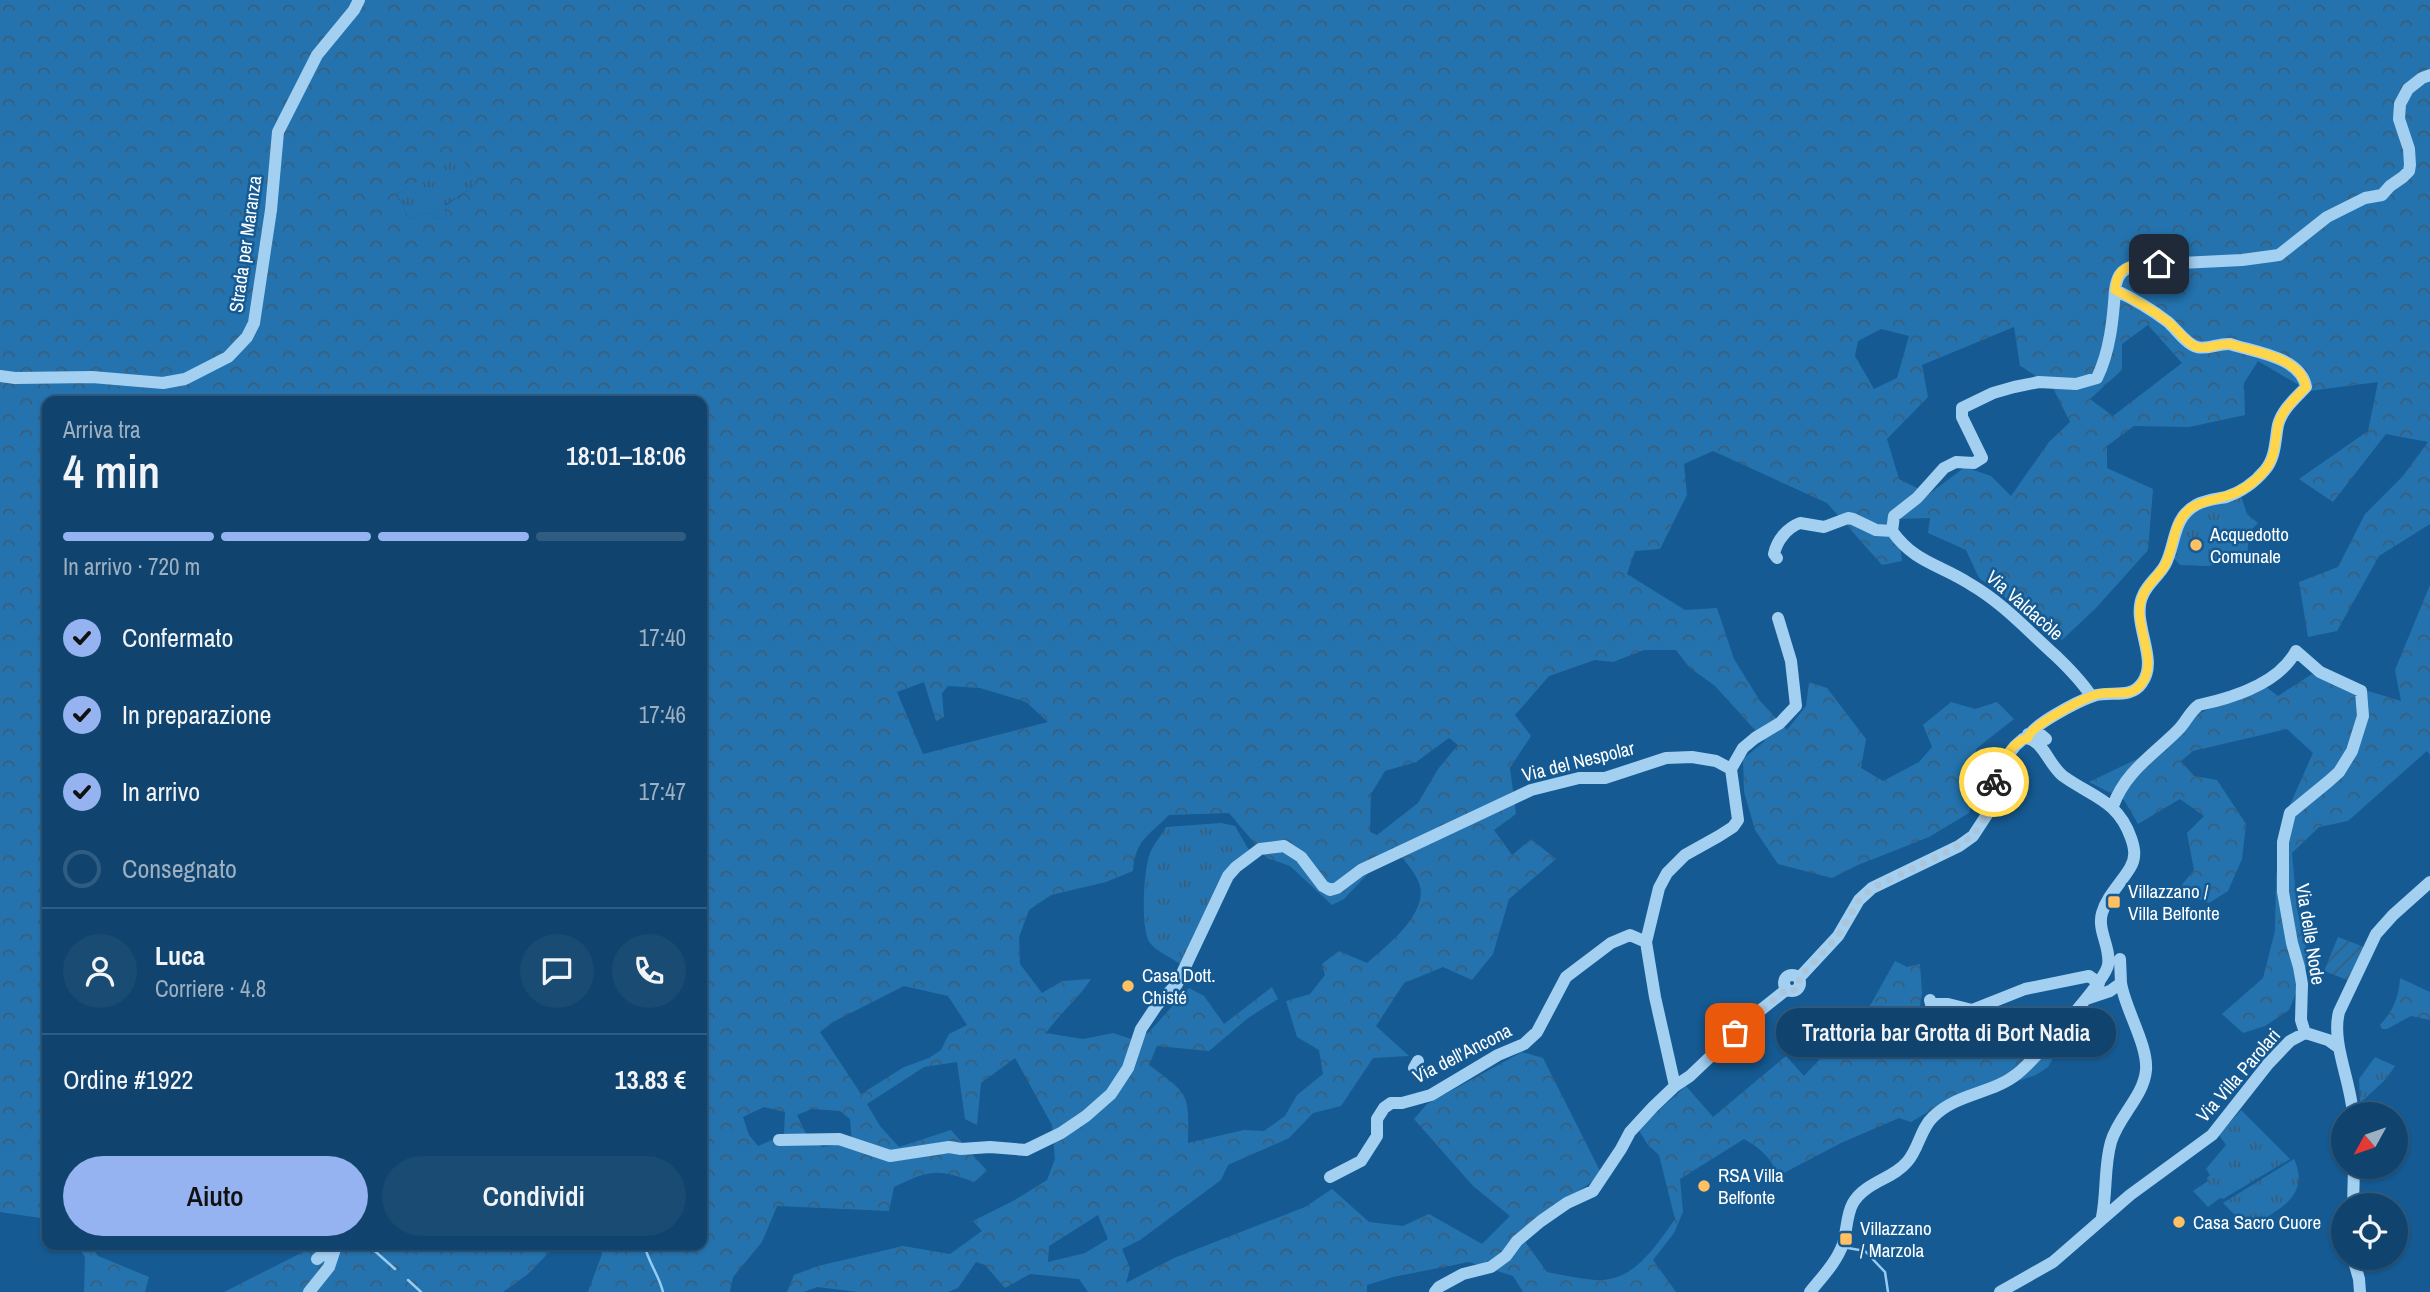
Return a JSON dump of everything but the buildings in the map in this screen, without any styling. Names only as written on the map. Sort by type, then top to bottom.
[{"type":"street","name":"Strada per Maranza","points":[[0,376],[92,377],[163,383],[185,379],[228,357],[247,337],[254,323],[271,209],[278,132],[317,55],[359,0]]},
{"type":"street","points":[[1777,558],[1774,554],[1776,545],[1787,532],[1800,523],[1824,527],[1848,518],[1876,530],[1892,531],[1894,516],[1917,498],[1944,468],[1956,463],[1981,461],[1979,450],[1962,417],[1962,408],[1993,393],[2014,387],[2039,382],[2076,384],[2097,378],[2108,346],[2119,273],[2128,267],[2279,255],[2327,217],[2365,198],[2382,195],[2409,172],[2409,149],[2399,118],[2400,104],[2408,89],[2430,75]]},
{"type":"street","points":[[2028,736],[2040,723],[2091,696],[2131,692],[2143,681],[2148,665],[2139,616],[2140,603],[2146,589],[2166,564],[2179,523],[2189,510],[2197,505],[2239,491],[2265,470],[2270,464],[2277,441],[2278,424],[2284,411],[2306,387],[2306,382],[2298,371],[2275,358],[2230,344],[2222,343],[2204,348],[2194,346],[2181,332],[2143,304],[2115,290]]},
{"type":"street","name":"Via Valdacòle","points":[[1892,531],[1903,546],[1918,558],[1970,583],[2017,618],[2074,672],[2091,696]]},
{"type":"street","points":[[1675,1086],[1646,942],[1659,888],[1667,873],[1685,855],[1733,827],[1738,820],[1731,769],[1743,748],[1780,723],[1796,706],[1791,661],[1778,618]]},
{"type":"street","name":"Via delle Node","points":[[2113,806],[2130,775],[2179,729],[2193,710],[2199,705],[2252,687],[2279,670],[2296,651],[2320,672],[2361,691],[2363,716],[2352,751],[2339,772],[2290,813],[2283,842],[2283,892],[2302,984],[2301,1020],[2305,1033]]},
{"type":"street","points":[[1435,1292],[1463,1274],[1491,1267],[1541,1221],[1567,1203],[1593,1191],[1622,1149],[1630,1132],[1675,1086],[1690,1076],[1752,1017],[1787,989],[1784,982],[1787,976],[1799,978],[1838,936],[1859,900],[1872,888],[1951,850],[1973,836],[1988,813],[1999,767],[2015,746],[2028,736],[2039,733],[2046,739]]},
{"type":"street","points":[[1810,1292],[1834,1262],[1842,1246],[1854,1200],[1872,1184],[1906,1164],[1925,1126],[1933,1117],[1966,1096],[2002,1085],[2011,1079],[2087,999],[2107,969],[2109,961],[2101,922],[2103,911],[2135,857],[2128,827],[2113,806],[2054,768],[2044,750],[2028,736]]},
{"type":"street","name":"Via del Nespolar","points":[[779,1140],[839,1139],[890,1156],[949,1147],[1026,1150],[1062,1133],[1111,1094],[1128,1068],[1141,1029],[1157,1005],[1177,984],[1222,886],[1236,867],[1260,849],[1283,846],[1301,857],[1323,886],[1330,890],[1337,888],[1361,870],[1531,790],[1579,778],[1605,778],[1666,758],[1692,757],[1716,761],[1731,769]]},
{"type":"street","points":[[2352,1102],[2339,1048],[2336,1025],[2339,1012],[2376,934],[2430,882]]},
{"type":"street","name":"Via dell'Ancona","points":[[1330,1177],[1361,1161],[1377,1136],[1377,1119],[1391,1102],[1402,1103],[1432,1095],[1498,1055],[1524,1044],[1537,1032],[1566,977],[1611,943],[1630,935],[1646,942]]},
{"type":"street","points":[[2102,1217],[2111,1142],[2120,1120],[2144,1081],[2146,1072],[2144,1053],[2123,995],[2120,959]]},
{"type":"street","points":[[1930,1000],[1931,1004],[1948,1004],[1972,1010],[2025,989],[2090,976],[2099,983]]},
{"type":"street","points":[[2087,999],[2110,991],[2122,983]]},
{"type":"street","name":"Via Villa Parolari","points":[[2000,1292],[2053,1262],[2102,1217],[2212,1135],[2267,1064],[2290,1041],[2305,1033],[2328,1040],[2339,1048]]},
{"type":"street","points":[[317,1259],[332,1250]]},
{"type":"street","points":[[309,1292],[329,1267],[335,1250]]},
{"type":"green space","points":[[0,0],[2430,0],[2430,524],[2379,556],[2337,631],[2308,637],[2299,582],[2338,567],[2365,514],[2403,476],[2428,442],[2386,434],[2333,502],[2299,479],[2368,431],[2378,382],[2309,391],[2258,361],[2244,383],[2245,415],[2189,427],[2134,426],[2107,446],[2107,468],[2153,489],[2148,550],[2096,608],[2062,640],[1979,578],[1966,550],[1928,533],[1930,518],[1897,519],[1902,561],[1882,565],[1827,503],[1713,451],[1684,464],[1687,495],[1660,549],[1635,551],[1627,574],[1685,610],[1717,608],[1734,659],[1760,701],[1787,730],[1806,706],[1809,682],[1827,688],[1866,739],[1861,768],[1883,781],[1919,762],[1932,747],[1923,725],[1951,702],[1975,709],[1997,702],[2014,719],[1977,748],[1968,770],[1974,800],[1969,813],[1929,837],[1832,878],[1778,864],[1755,830],[1744,792],[1743,759],[1765,741],[1715,686],[1689,667],[1676,650],[1644,650],[1613,662],[1595,660],[1549,676],[1515,715],[1531,736],[1510,768],[1516,814],[1494,830],[1512,855],[1531,839],[1556,859],[1509,899],[1493,954],[1472,980],[1443,967],[1404,983],[1376,1026],[1409,1056],[1373,1058],[1341,1106],[1313,1113],[1289,1138],[1228,1165],[1221,1180],[1140,1240],[1122,1249],[1130,1268],[1126,1283],[1174,1258],[1305,1207],[1332,1189],[1369,1222],[1403,1226],[1429,1214],[1482,1244],[1510,1216],[1473,1186],[1414,1119],[1427,1104],[1522,1052],[1543,1058],[1602,1175],[1518,1232],[1547,1272],[1596,1280],[1609,1279],[1622,1275],[1642,1261],[1675,1219],[1659,1155],[1648,1145],[1638,1129],[1686,1086],[1713,1117],[1786,1056],[1804,1076],[1871,1004],[1895,961],[1907,967],[1920,964],[1922,993],[1917,1027],[1941,1057],[2032,1038],[2049,1021],[2066,1035],[2048,1067],[2036,1075],[1935,1108],[1911,1122],[1899,1118],[1841,1143],[1778,1176],[1765,1154],[1744,1139],[1680,1179],[1683,1212],[1674,1233],[1653,1260],[1676,1292],[1523,1292],[1513,1276],[1469,1262],[1393,1277],[1367,1285],[1367,1292],[1088,1292],[1079,1279],[1030,1274],[1005,1288],[985,1265],[976,1262],[958,1288],[948,1292],[858,1292],[817,1287],[804,1292],[787,1292],[794,1275],[818,1266],[903,1246],[950,1254],[982,1231],[973,1221],[1047,1180],[1055,1159],[1052,1125],[1015,1058],[981,1083],[977,1125],[965,1119],[957,1062],[924,1067],[867,1104],[880,1126],[899,1147],[951,1130],[987,1171],[974,1182],[941,1173],[916,1177],[894,1187],[889,1211],[777,1206],[762,1242],[733,1277],[730,1292],[588,1292],[602,1254],[601,1250],[707,1250],[707,396],[42,396],[42,1218],[0,1212]],"holes":[[[461,155],[475,185],[445,206],[446,217],[435,219],[432,212],[409,219],[397,194]],[[2148,325],[2182,363],[2113,416],[2090,399],[2122,370],[2122,344]],[[2014,327],[2020,366],[2052,386],[2070,422],[2049,442],[2011,496],[1991,476],[1965,467],[1929,494],[1899,479],[1887,439],[1928,397],[1922,365]],[[1881,329],[1909,336],[1897,378],[1874,389],[1855,356],[1858,341]],[[924,682],[936,721],[944,717],[942,693],[948,686],[980,688],[1026,702],[1048,722],[923,754],[897,692]],[[1449,738],[1458,745],[1438,769],[1418,803],[1377,835],[1370,832],[1371,794],[1385,771],[1416,762]],[[1229,813],[1267,858],[1290,866],[1332,905],[1344,899],[1393,847],[1419,883],[1421,894],[1413,917],[1405,928],[1367,963],[1339,951],[1322,964],[1325,975],[1310,994],[1286,1001],[1297,1037],[1319,1050],[1323,1074],[1297,1095],[1285,1116],[1264,1131],[1244,1130],[1188,1143],[1188,1114],[1184,1096],[1149,1065],[1157,1046],[1209,1051],[1248,1018],[1278,999],[1272,987],[1224,1024],[1204,996],[1189,988],[1148,1033],[1131,1039],[1113,1033],[1083,1039],[1046,1033],[1091,979],[1062,981],[1042,993],[1020,964],[1019,937],[1029,910],[1051,895],[1106,882],[1133,871],[1136,853],[1144,839],[1169,815]],[[904,986],[948,996],[967,1025],[949,1034],[941,1050],[929,1058],[904,1067],[861,1094],[820,1032],[833,1022]],[[764,1107],[785,1112],[784,1135],[758,1146],[749,1135],[743,1117]],[[812,1109],[840,1111],[850,1119],[852,1143],[822,1147],[805,1132],[797,1115]],[[1098,1215],[1108,1239],[1085,1253],[1048,1262],[1049,1246]]]},
{"type":"green space","points":[[461,154],[475,185],[445,205],[446,217],[435,219],[432,212],[409,219],[397,194]]},
{"type":"green space","points":[[2241,496],[2247,514],[2258,523],[2249,532],[2247,557],[2208,566],[2180,565],[2173,557],[2177,555],[2175,551],[2182,522],[2192,511]]},
{"type":"green space","points":[[2430,585],[2430,755],[2427,751],[2348,821],[2319,827],[2292,853],[2297,909],[2309,961],[2289,1010],[2265,1026],[2243,1033],[2222,1014],[2263,978],[2275,931],[2276,876],[2289,807],[2313,753],[2287,729],[2193,751],[2181,761],[2194,776],[2217,780],[2246,824],[2242,859],[2228,891],[2209,903],[2177,891],[2194,870],[2187,833],[2204,816],[2180,799],[2138,824],[2124,800],[2089,782],[2139,758],[2195,715],[2265,686],[2278,696],[2312,674],[2401,701],[2395,670]]},
{"type":"green space","points":[[1221,823],[1235,826],[1250,852],[1182,965],[1157,949],[1147,936],[1144,900],[1149,856],[1166,827]]},
{"type":"green space","points":[[2338,937],[2364,947],[2350,981],[2324,971]]},
{"type":"green space","points":[[2400,978],[2430,992],[2430,1020],[2411,1016],[2382,1029],[2380,1025],[2397,998]]},
{"type":"green space","points":[[2375,1057],[2395,1066],[2386,1079],[2361,1102],[2359,1079]]},
{"type":"green space","points":[[2241,1110],[2290,1159],[2208,1207],[2193,1191],[2208,1181],[2210,1175],[2206,1169],[2226,1145],[2219,1135]]},
{"type":"green space","points":[[2294,1159],[2298,1184],[2288,1202],[2269,1216],[2248,1228],[2223,1203]]},
{"type":"green space","points":[[80,1250],[94,1250],[98,1256],[149,1277],[145,1292],[84,1292],[85,1257]]},
{"type":"green space","points":[[299,1250],[551,1250],[528,1274],[503,1292],[224,1292],[301,1253]]},
{"type":"waterway","points":[[1848,1248],[1865,1251],[1885,1272],[1888,1292]]},
{"type":"waterway","points":[[374,1250],[395,1269]]},
{"type":"waterway","points":[[646,1250],[663,1292]]},
{"type":"waterway","points":[[408,1280],[421,1292]]},
{"type":"way so far","points":[[1735,1033],[1787,989],[1797,989],[1799,978],[1838,936],[1859,900],[1872,888],[1959,846],[1973,836],[1985,821],[1994,782]]},
{"type":"place","name":"Acquedotto Comunale","points":[[2196,545]]},
{"type":"place","name":"Villazzano / Villa Belfonte","points":[[2114,902]]},
{"type":"place","name":"Casa Dott. Chisté","points":[[1128,986]]},
{"type":"place","name":"Trattoria bar Grotta di Bort Nadia","points":[[1735,1033]]},
{"type":"place","name":"RSA Villa Belfonte","points":[[1704,1186]]},
{"type":"place","name":"Casa Sacro Cuore","points":[[2179,1222]]},
{"type":"place","name":"Villazzano / Marzola","points":[[1846,1239]]},
{"type":"route","points":[[1994,782],[2004,759],[2015,746],[2028,738],[2028,734],[2040,723],[2091,696],[2131,692],[2140,685],[2148,665],[2139,616],[2140,603],[2146,589],[2166,564],[2179,523],[2183,516],[2197,505],[2229,496],[2245,488],[2265,470],[2270,464],[2277,441],[2278,424],[2284,411],[2306,387],[2306,382],[2298,371],[2275,358],[2230,344],[2222,343],[2204,348],[2194,346],[2181,332],[2143,304],[2115,290],[2119,273],[2128,267],[2159,264]]}]
